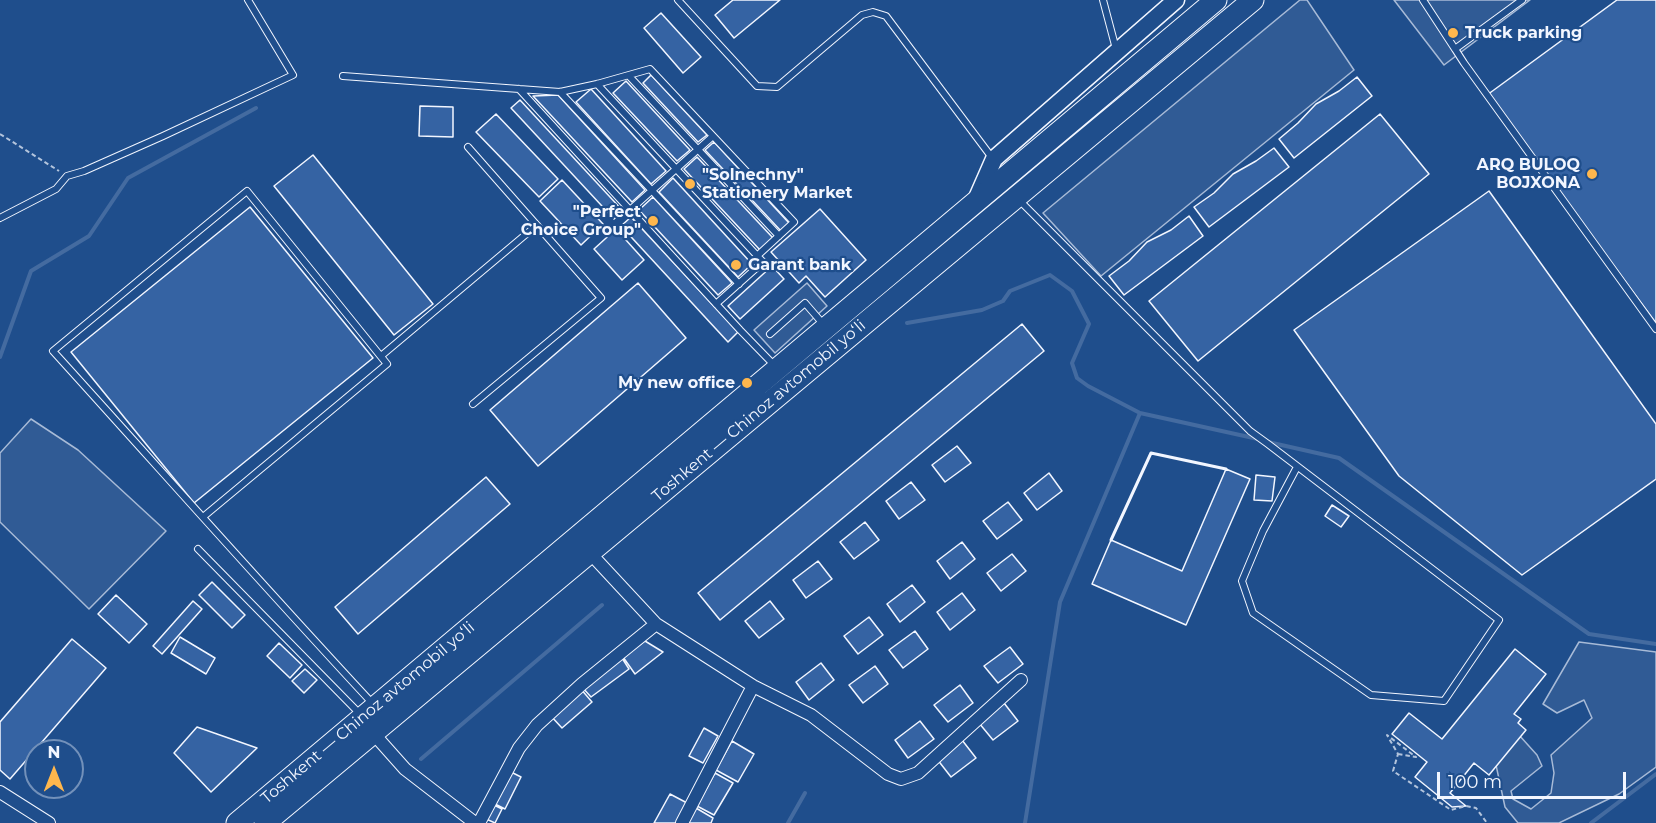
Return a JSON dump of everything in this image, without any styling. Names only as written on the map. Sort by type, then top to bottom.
[{"type":"highway","name":"Toshkent — Chinoz avtomobil yoʻli","points":[[265,823],[370,719],[826,327],[1216,0]]},
{"type":"highway","name":"Toshkent — Chinoz avtomobil yoʻli","points":[[237,823],[370,719],[590,553],[1016,197],[1226,10],[1253,0]]},
{"type":"street","points":[[975,202],[994,159],[1176,0]]},
{"type":"street","points":[[590,553],[656,624],[753,686],[811,715],[888,774],[901,779],[918,773],[1021,680]]},
{"type":"street","points":[[370,719],[405,769],[477,823],[519,748],[537,725],[582,684],[656,624]]},
{"type":"street","points":[[681,823],[753,686]]},
{"type":"street","points":[[0,792],[49,823]]},
{"type":"lane","points":[[0,218],[56,189],[67,176],[84,171],[163,136],[293,75],[248,0]]},
{"type":"lane","points":[[678,0],[757,86],[767,87],[777,87],[862,15],[873,12],[886,16],[994,159]]},
{"type":"lane","points":[[1104,0],[1117,51]]},
{"type":"lane","points":[[1423,0],[1464,63],[1656,329]]},
{"type":"lane","points":[[1455,49],[1522,0]]},
{"type":"lane","points":[[343,76],[560,92],[650,69],[794,222],[757,256]]},
{"type":"lane","points":[[629,76],[779,236]]},
{"type":"lane","points":[[597,84],[763,262],[716,304]]},
{"type":"lane","points":[[519,89],[716,304],[778,368]]},
{"type":"lane","points":[[560,92],[739,284]]},
{"type":"lane","points":[[630,210],[713,136]]},
{"type":"lane","points":[[468,147],[601,298],[473,404]]},
{"type":"lane","points":[[203,517],[387,364],[247,191],[53,351],[203,517],[370,719]]},
{"type":"lane","points":[[1016,197],[1256,436],[1268,444],[1499,620],[1444,700],[1371,695],[1253,613],[1242,581],[1263,531],[1297,467]]},
{"type":"lane","points":[[381,356],[537,225]]},
{"type":"lane","points":[[770,334],[805,303],[826,327]]},
{"type":"lane","points":[[198,549],[370,719]]},
{"type":"path","points":[[0,134],[67,176]]},
{"type":"path","points":[[1398,754],[1416,756],[1387,735],[1398,754],[1394,771],[1451,810],[1466,806],[1476,808],[1486,823]]},
{"type":"shaded area","points":[[1300,0],[1307,0],[1354,70],[1101,276],[1043,213]]},
{"type":"shaded area","name":"Truck parking","points":[[1394,0],[1530,0],[1444,65]]},
{"type":"shaded area","points":[[807,283],[827,306],[775,353],[754,330]]},
{"type":"shaded area","points":[[31,419],[78,450],[166,531],[89,609],[0,522],[0,453]]},
{"type":"shaded area","points":[[1579,642],[1656,652],[1656,767],[1619,794],[1559,823],[1518,823],[1505,807],[1496,765],[1519,735],[1537,755],[1542,766],[1511,791],[1513,799],[1531,809],[1551,793],[1554,773],[1551,755],[1592,718],[1584,700],[1557,713],[1543,704]]},
{"type":"building","points":[[733,0],[780,0],[734,38],[715,15]]},
{"type":"building","name":"ARQ BULOQ BOJXONA","points":[[1617,0],[1656,0],[1656,323],[1487,95]]},
{"type":"building","points":[[661,13],[701,57],[683,73],[644,28]]},
{"type":"building","points":[[651,75],[707,135],[698,142],[643,83]]},
{"type":"building","points":[[1357,77],[1372,96],[1294,158],[1279,139],[1316,104]]},
{"type":"building","points":[[626,81],[690,150],[677,161],[613,93]]},
{"type":"building","points":[[591,89],[666,171],[651,184],[576,102]]},
{"type":"building","points":[[558,95],[645,190],[632,202],[533,96]]},
{"type":"building","points":[[520,100],[623,211],[614,219],[511,108]]},
{"type":"building","points":[[420,106],[453,107],[453,137],[419,136]]},
{"type":"building","points":[[496,114],[558,179],[539,197],[476,132]]},
{"type":"building","points":[[1380,114],[1429,174],[1198,361],[1149,301]]},
{"type":"building","points":[[714,142],[789,223],[781,231],[705,150]]},
{"type":"building","points":[[1274,148],[1289,167],[1209,227],[1194,207],[1214,193],[1233,174]]},
{"type":"building","points":[[313,155],[433,304],[394,335],[274,186]]},
{"type":"building","points":[[697,157],[773,238],[760,250],[684,169]]},
{"type":"building","points":[[673,178],[752,264],[738,277],[659,192]]},
{"type":"building","points":[[562,180],[603,224],[581,245],[540,201]]},
{"type":"building","points":[[1489,191],[1656,424],[1656,479],[1522,575],[1399,476],[1294,330]]},
{"type":"building","points":[[653,197],[732,283],[718,295],[639,210]]},
{"type":"building","points":[[250,207],[373,358],[194,503],[71,352]]},
{"type":"building","points":[[820,209],[866,260],[825,297],[806,276],[799,283],[771,252]]},
{"type":"building","points":[[1189,216],[1203,236],[1124,295],[1109,276],[1129,261],[1147,242],[1171,230]]},
{"type":"building","points":[[631,217],[738,332],[728,342],[621,226]]},
{"type":"building","points":[[616,229],[644,260],[622,280],[594,249]]},
{"type":"building","points":[[772,266],[784,279],[740,319],[728,306]]},
{"type":"building","points":[[638,283],[686,338],[538,466],[490,410]]},
{"type":"building","points":[[1022,324],[1044,351],[720,620],[698,593]]},
{"type":"building","points":[[957,446],[971,463],[945,482],[932,465]]},
{"type":"building","points":[[1226,469],[1250,479],[1186,625],[1092,584],[1111,540],[1182,571]]},
{"type":"building","points":[[1049,473],[1062,491],[1037,510],[1024,493]]},
{"type":"building","points":[[1256,475],[1275,477],[1272,501],[1254,500]]},
{"type":"building","points":[[486,477],[510,504],[358,634],[335,607]]},
{"type":"building","points":[[911,482],[925,500],[899,519],[886,501]]},
{"type":"building","points":[[1008,502],[1022,520],[997,539],[983,521]]},
{"type":"building","points":[[1332,505],[1349,516],[1341,527],[1325,516]]},
{"type":"building","points":[[865,522],[879,540],[854,559],[840,542]]},
{"type":"building","points":[[962,542],[975,559],[950,579],[937,561]]},
{"type":"building","points":[[1012,554],[1026,571],[1001,591],[987,573]]},
{"type":"building","points":[[818,561],[832,579],[806,598],[793,580]]},
{"type":"building","points":[[212,582],[245,615],[232,628],[199,595]]},
{"type":"building","points":[[912,585],[925,602],[900,622],[887,604]]},
{"type":"building","points":[[962,593],[975,610],[950,630],[937,612]]},
{"type":"building","points":[[116,595],[147,624],[129,643],[98,614]]},
{"type":"building","points":[[193,601],[202,609],[162,654],[153,646]]},
{"type":"building","points":[[770,601],[784,619],[759,638],[745,621]]},
{"type":"building","points":[[869,617],[883,635],[858,654],[844,636]]},
{"type":"building","points":[[915,631],[928,649],[903,668],[889,650]]},
{"type":"building","points":[[180,637],[215,658],[206,674],[171,653]]},
{"type":"building","points":[[72,639],[106,668],[45,739],[24,739],[24,763],[10,779],[0,770],[0,722]]},
{"type":"building","points":[[645,641],[663,652],[635,674],[623,657]]},
{"type":"building","points":[[279,643],[302,665],[290,678],[267,656]]},
{"type":"building","points":[[1010,647],[1023,664],[998,683],[984,666]]},
{"type":"building","points":[[1515,649],[1546,674],[1514,714],[1521,719],[1518,723],[1526,730],[1489,775],[1474,763],[1450,793],[1466,806],[1452,807],[1415,777],[1427,762],[1392,734],[1409,713],[1442,739]]},
{"type":"building","points":[[622,658],[629,669],[591,697],[582,687]]},
{"type":"building","points":[[821,663],[834,680],[809,700],[796,682]]},
{"type":"building","points":[[875,666],[888,684],[863,703],[849,685]]},
{"type":"building","points":[[305,669],[317,680],[304,693],[292,681]]},
{"type":"building","points":[[960,685],[973,703],[948,722],[934,705]]},
{"type":"building","points":[[580,688],[592,702],[562,728],[550,715]]},
{"type":"building","points":[[1004,703],[1018,721],[993,740],[979,723]]},
{"type":"building","points":[[920,721],[934,739],[908,758],[895,740]]},
{"type":"building","points":[[197,727],[257,748],[211,792],[174,753]]},
{"type":"building","points":[[704,728],[718,736],[703,763],[689,756]]},
{"type":"building","points":[[962,740],[976,758],[951,777],[937,759]]},
{"type":"building","points":[[732,741],[754,754],[738,782],[716,770]]},
{"type":"building","points":[[509,771],[521,777],[505,809],[493,803]]},
{"type":"building","points":[[715,773],[733,783],[714,815],[697,806]]},
{"type":"building","points":[[670,794],[689,804],[678,823],[654,823]]},
{"type":"building","points":[[492,804],[502,809],[495,823],[484,818]]},
{"type":"building","points":[[696,808],[713,818],[711,823],[688,823]]},
{"type":"waterway","points":[[0,357],[31,271],[89,236],[128,178],[256,108]]},
{"type":"waterway","points":[[907,323],[982,310],[1003,301],[1010,291],[1050,275],[1072,291],[1089,324],[1072,363],[1077,378],[1140,413],[1258,439]]},
{"type":"waterway","points":[[1025,823],[1060,602],[1140,413]]},
{"type":"waterway","points":[[1268,442],[1339,458],[1589,634],[1656,644]]},
{"type":"waterway","points":[[421,759],[602,605]]},
{"type":"waterway","points":[[1591,823],[1656,774]]},
{"type":"waterway","points":[[788,823],[805,793]]},
{"type":"wall","points":[[1111,540],[1151,453],[1226,469]]},
{"type":"place","name":"Truck parking","points":[[1453,33]]},
{"type":"place","name":"ARQ BULOQ BOJXONA","points":[[1592,174]]},
{"type":"place","name":"\"Solnechny\" Stationery Market","points":[[690,184]]},
{"type":"place","name":"\"Perfect Choice Group\"","points":[[653,221]]},
{"type":"place","name":"Garant bank","points":[[736,265]]},
{"type":"place","name":"My new office","points":[[747,383]]}]
